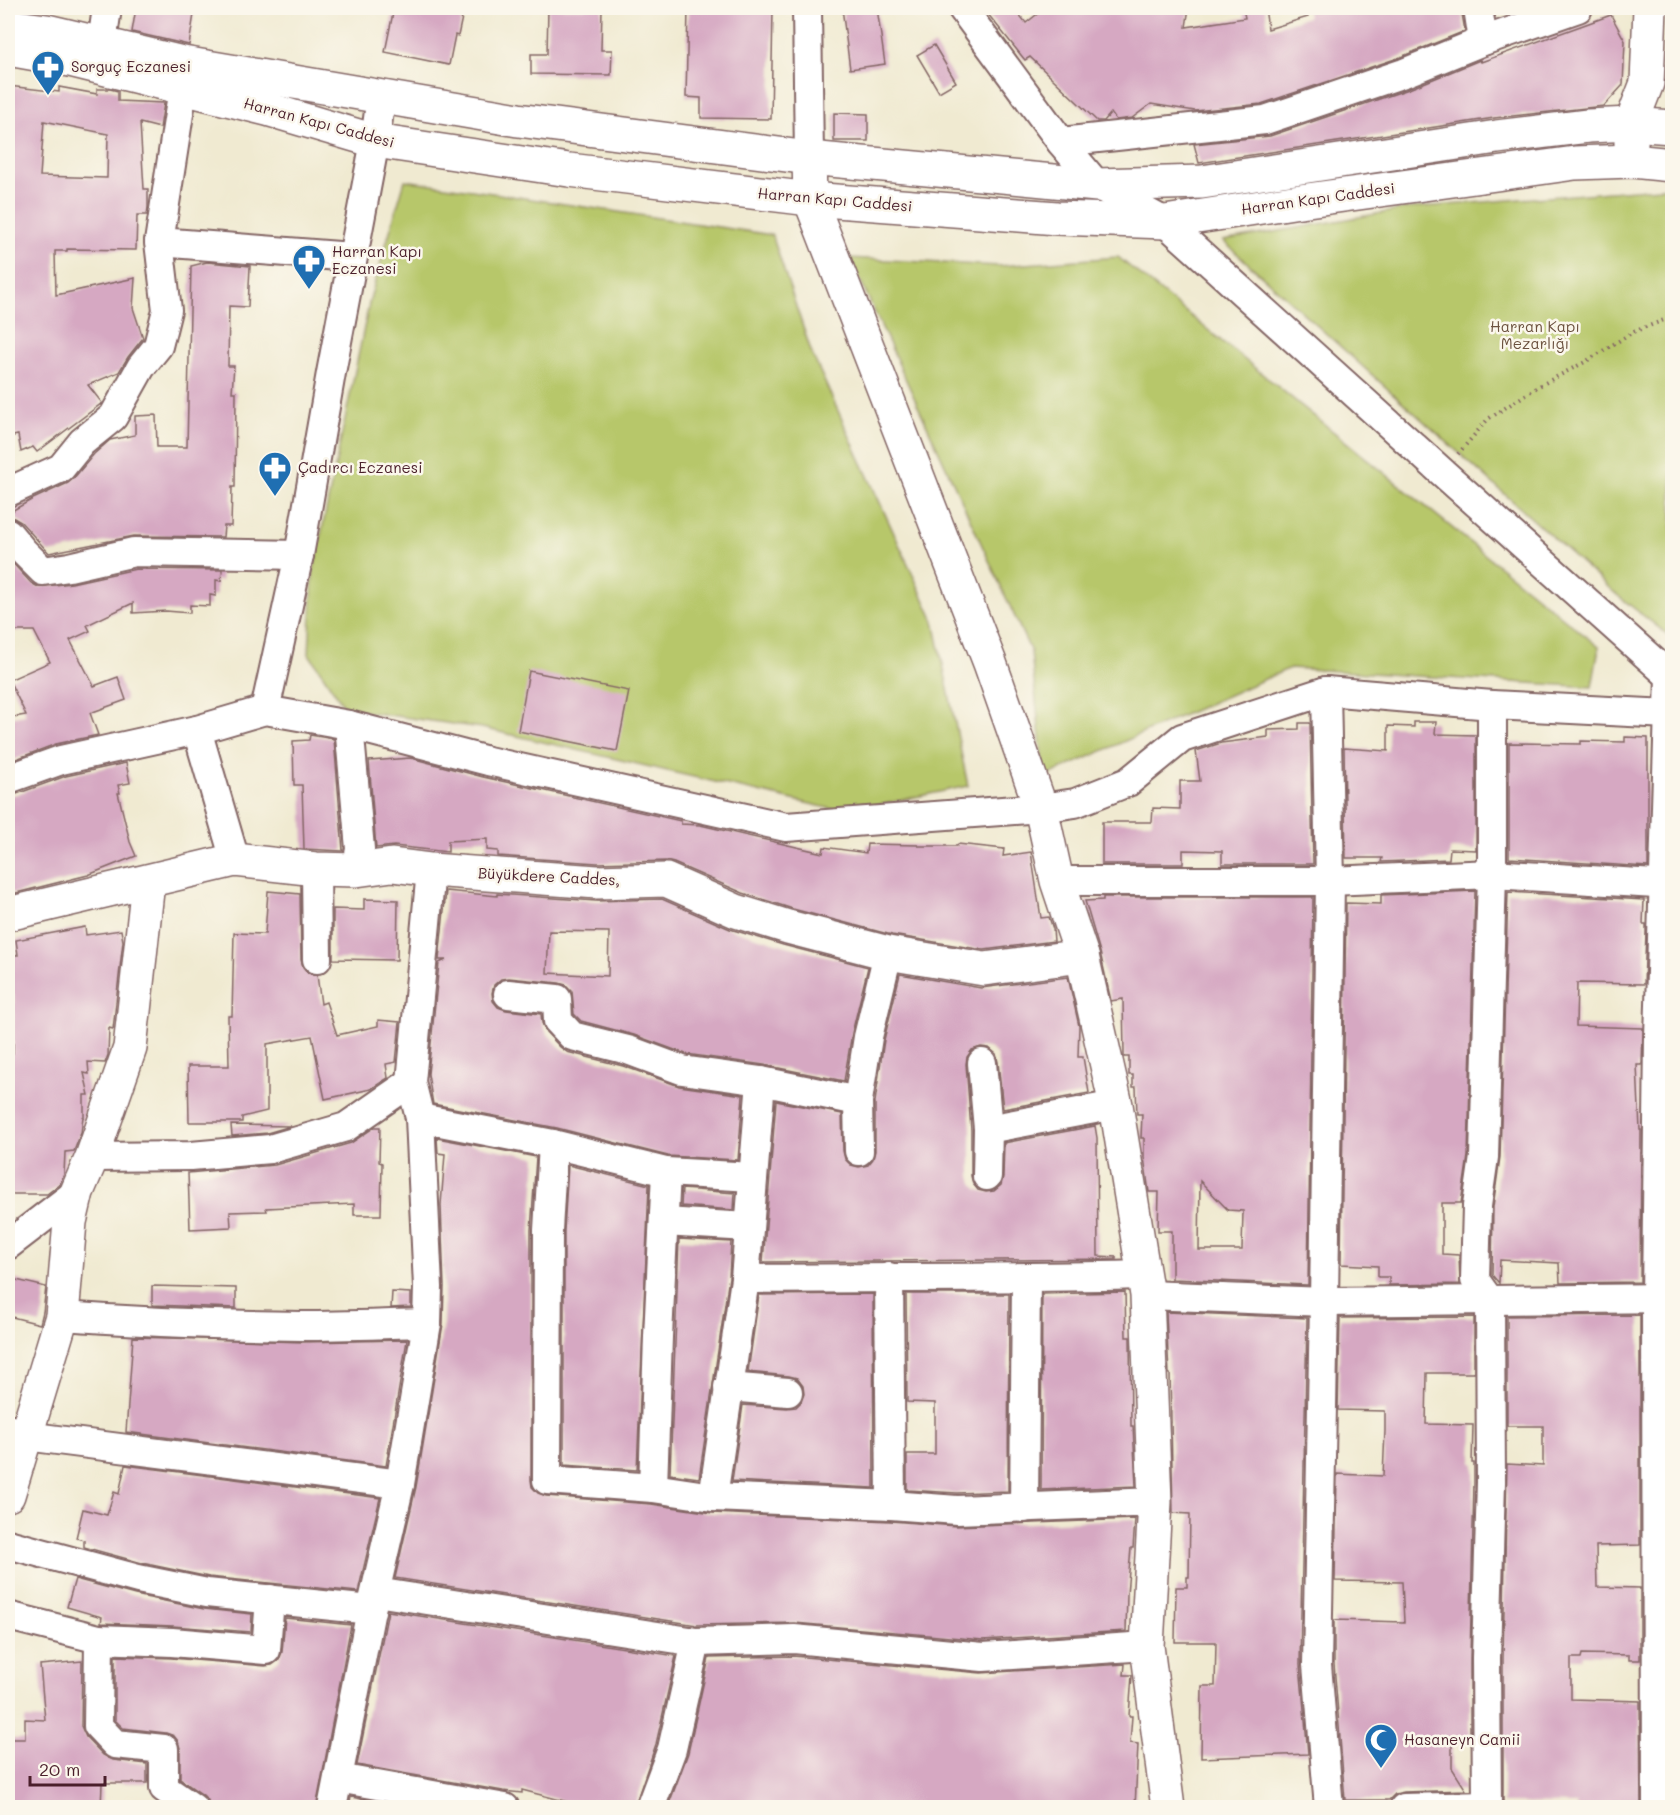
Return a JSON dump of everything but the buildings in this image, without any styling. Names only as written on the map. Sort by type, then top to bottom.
[{"type":"street","points":[[102,44],[107,8]]},
{"type":"street","points":[[807,8],[810,199],[990,663],[1041,808],[1057,881],[1082,956],[1116,1105],[1146,1285],[1155,1502],[1147,1646],[1168,1808]]},
{"type":"street","points":[[962,8],[1096,186],[1166,222],[1671,677],[1668,714],[1668,885],[1659,1037],[1664,1298],[1657,1808]]},
{"type":"street","points":[[1478,8],[1482,41]]},
{"type":"street","points":[[1061,142],[1265,120],[1404,73],[1482,41],[1578,8]]},
{"type":"street","points":[[1632,161],[1631,124],[1647,83],[1650,8]]},
{"type":"street","name":"Harran Kapı Caddesi","points":[[8,26],[47,31],[183,63],[518,120],[809,158],[1096,186],[1202,182],[1497,137],[1588,126],[1631,124],[1672,127]]},
{"type":"street","name":"Harran Kapı Caddesi","points":[[8,49],[70,60],[267,109],[375,141],[569,170],[810,199],[1057,218],[1166,222],[1293,201],[1575,163],[1632,161],[1672,165]]},
{"type":"street","points":[[8,492],[61,468],[82,441],[113,417],[141,367],[158,346],[167,310],[159,242],[183,88]]},
{"type":"street","points":[[265,710],[298,555],[375,141],[381,96]]},
{"type":"street","points":[[159,242],[352,257]]},
{"type":"street","points":[[8,533],[43,571],[134,552],[298,555]]},
{"type":"street","points":[[1326,691],[1330,881],[1317,1665],[1329,1808]]},
{"type":"street","points":[[8,779],[61,760],[197,730],[265,710],[349,724],[488,761],[786,827],[1041,808],[1075,803],[1128,782],[1182,738],[1326,691],[1492,705],[1668,714]]},
{"type":"street","points":[[1404,1808],[1487,1807],[1486,1658],[1491,1482],[1490,1301],[1475,1280],[1477,1206],[1484,1156],[1492,874],[1492,705]]},
{"type":"street","points":[[349,724],[360,849],[356,870]]},
{"type":"street","points":[[197,730],[236,860]]},
{"type":"street","name":"Büyükdere Caddes,","points":[[8,914],[236,860],[316,869],[356,870],[392,866],[597,882],[666,880],[736,911],[788,927],[888,954],[984,969],[1082,956]]},
{"type":"street","points":[[316,869],[317,959]]},
{"type":"street","points":[[332,1808],[400,1484],[427,1323],[428,1287],[420,1118],[411,1082],[431,870]]},
{"type":"street","points":[[1057,881],[1330,881],[1492,874],[1668,885]]},
{"type":"street","points":[[8,1495],[17,1433],[62,1316],[70,1222],[77,1192],[92,1157],[130,1048],[148,882]]},
{"type":"street","points":[[859,1151],[858,1101],[868,1037],[888,954]]},
{"type":"street","points":[[508,994],[557,999],[558,1021],[572,1036],[628,1050],[682,1070],[761,1081],[858,1101]]},
{"type":"street","points":[[982,1063],[988,1129],[987,1176]]},
{"type":"street","points":[[713,1497],[745,1279],[761,1081]]},
{"type":"street","points":[[92,1157],[191,1156],[270,1149],[346,1127],[411,1082]]},
{"type":"street","points":[[988,1129],[1116,1105]]},
{"type":"street","points":[[420,1118],[553,1144],[666,1172],[752,1177]]},
{"type":"street","points":[[553,1144],[548,1230],[547,1480],[653,1488],[713,1497],[957,1510],[1155,1502]]},
{"type":"street","points":[[653,1488],[666,1172]]},
{"type":"street","points":[[8,1245],[77,1192]]},
{"type":"street","points":[[664,1222],[749,1227]]},
{"type":"street","points":[[889,1277],[891,1505]]},
{"type":"street","points":[[745,1279],[1026,1278],[1146,1285],[1324,1302],[1664,1298]]},
{"type":"street","points":[[1024,1508],[1026,1278]]},
{"type":"street","points":[[62,1316],[224,1325],[427,1323]]},
{"type":"street","points":[[728,1387],[788,1392]]},
{"type":"street","points":[[17,1433],[400,1484]]},
{"type":"street","points":[[8,1544],[138,1579],[207,1593],[270,1599],[374,1601],[696,1642],[794,1640],[983,1657],[1147,1646]]},
{"type":"street","points":[[8,1616],[99,1639],[172,1642],[266,1650],[270,1599]]},
{"type":"street","points":[[99,1639],[98,1726],[116,1744],[164,1749],[164,1788],[193,1808]]},
{"type":"street","points":[[650,1808],[672,1749],[696,1642]]},
{"type":"street","points":[[338,1778],[505,1808]]},
{"type":"street","points":[[1663,1808],[1672,1805]]},
{"type":"path","points":[[1442,472],[1488,419],[1539,386],[1585,362],[1633,332],[1672,317]]},
{"type":"green space","points":[[405,180],[772,235],[812,354],[934,621],[968,786],[845,812],[482,728],[346,709],[309,654],[313,573],[370,299]]},
{"type":"green space","name":"Harran Kapı Mezarlığı","points":[[1672,187],[1672,638],[1617,595],[1223,241],[1410,208]]},
{"type":"green space","points":[[1118,257],[1599,647],[1592,687],[1290,668],[1044,777],[1031,652],[850,258],[999,266]]},
{"type":"place","name":"Sorguç Eczanesi","points":[[48,96]]},
{"type":"place","name":"Harran Kapı Eczanesi","points":[[309,290]]},
{"type":"place","name":"Çadırcı Eczanesi","points":[[275,497]]},
{"type":"place","name":"Hasaneyn Camii","points":[[1381,1769]]}]
